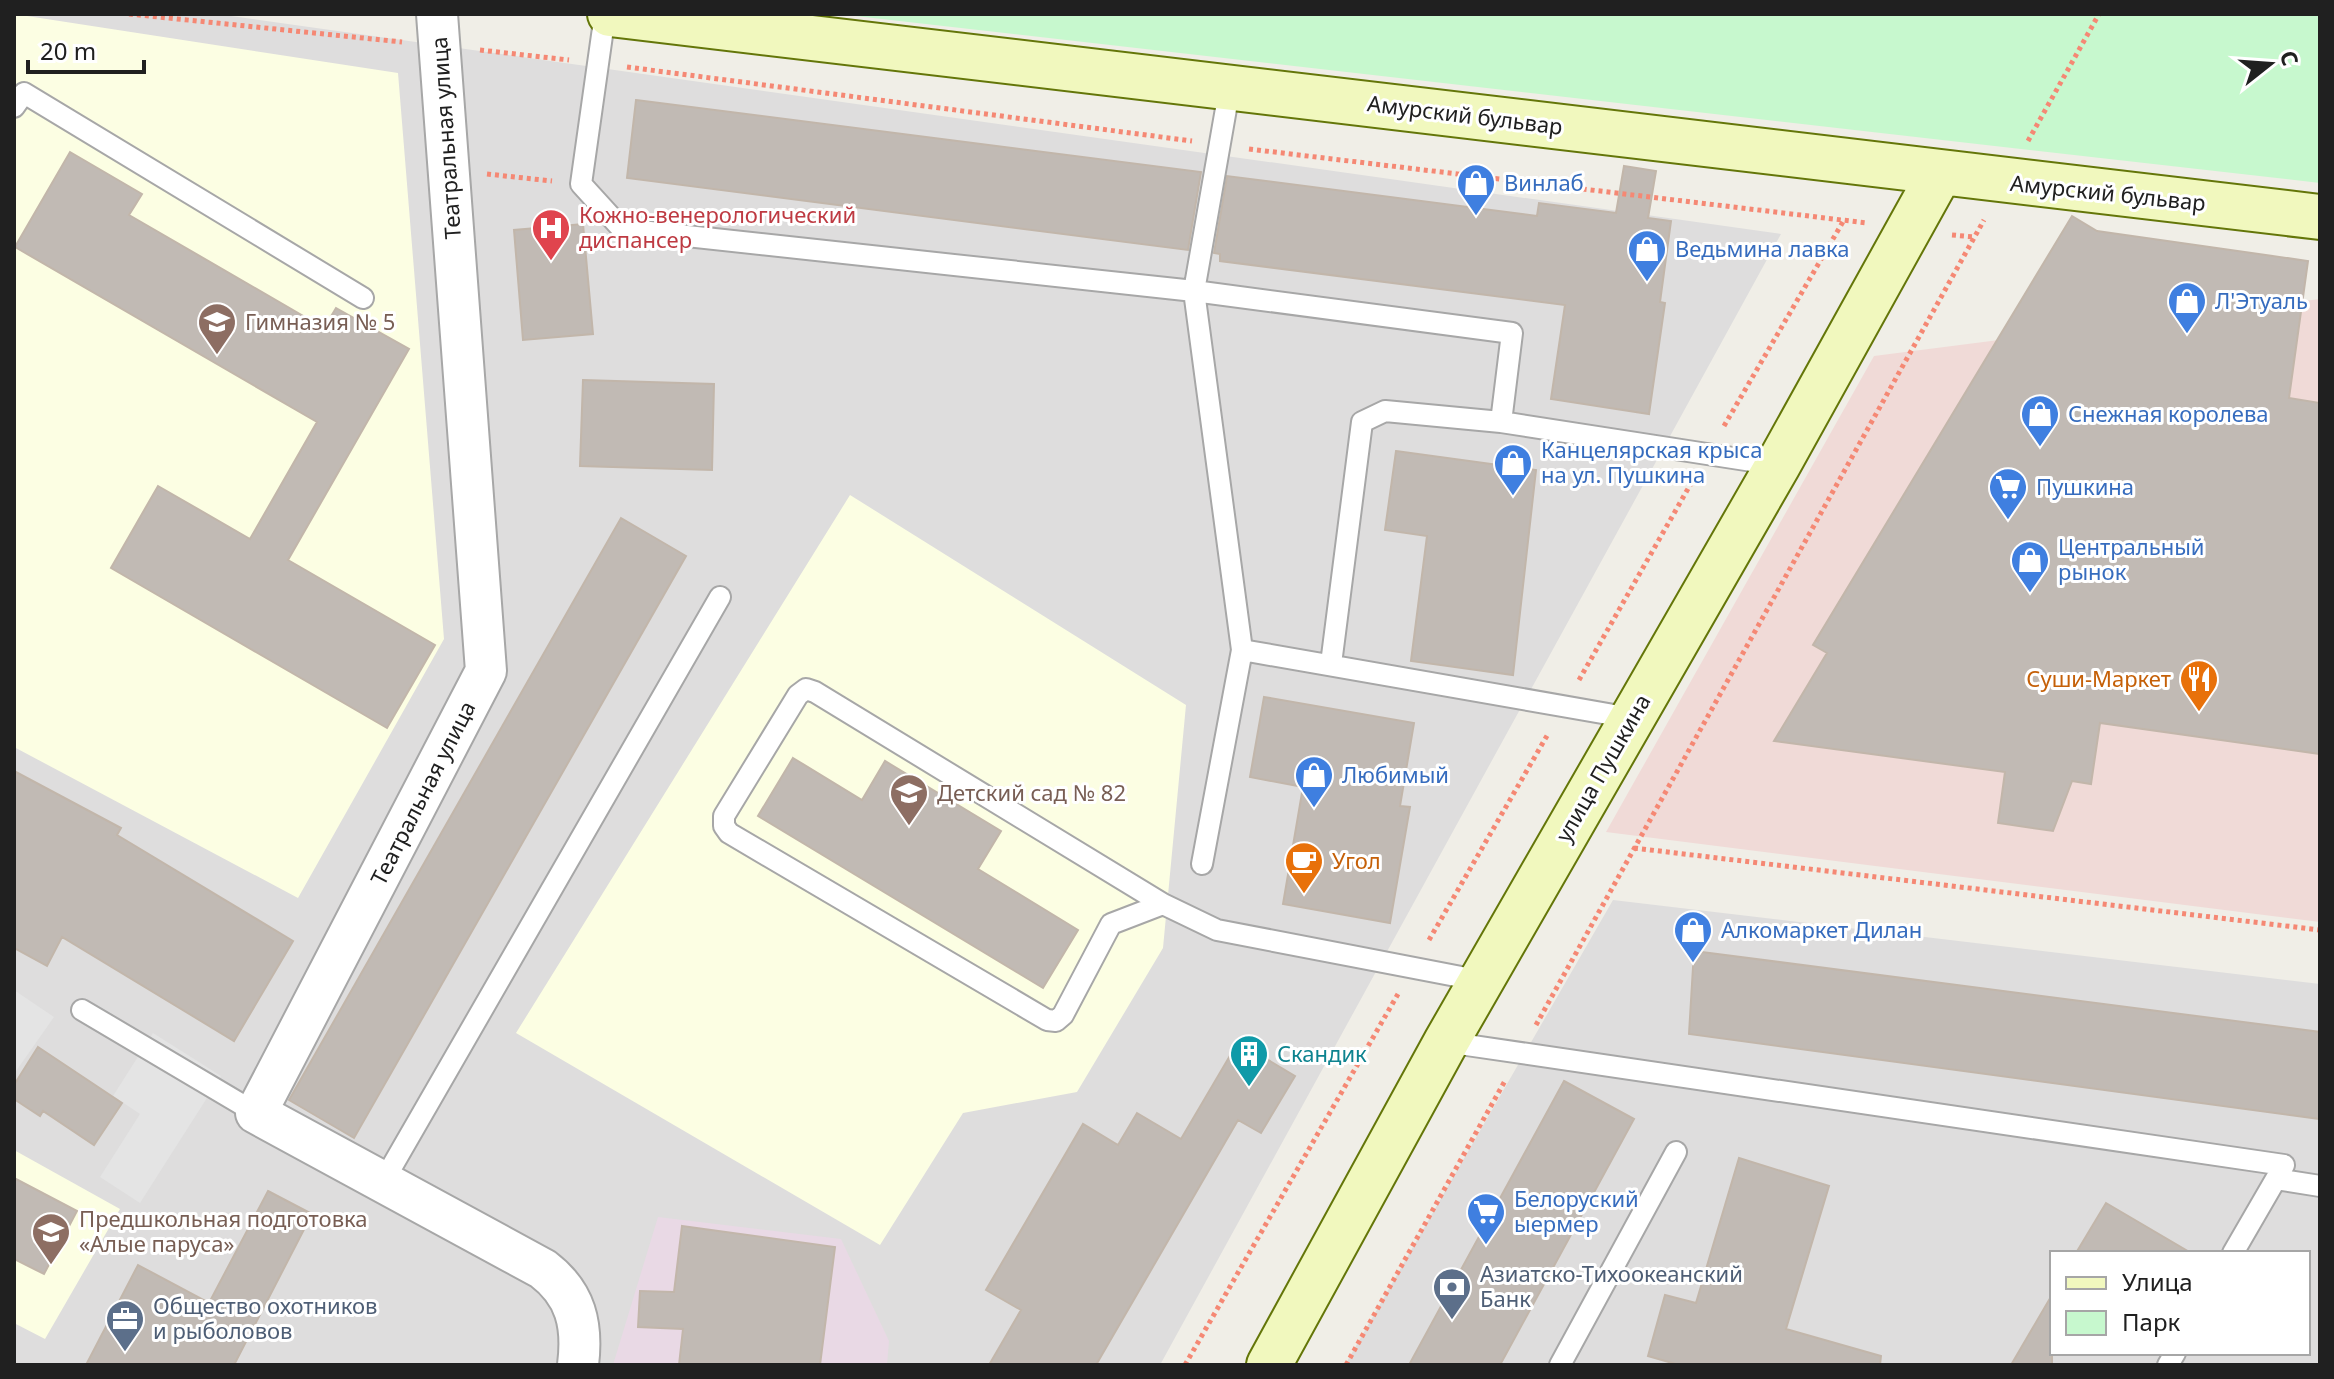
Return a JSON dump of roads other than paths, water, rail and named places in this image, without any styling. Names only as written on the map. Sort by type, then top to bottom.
[{"type":"street","name":"Амурский бульвар","points":[[608,14],[2320,217]]},
{"type":"street","name":"Театральная улица","points":[[256,1113],[486,671],[438,30]]},
{"type":"street","name":"улица Пушкина","points":[[1269,1365],[1446,1042],[1778,465],[1940,173]]},
{"type":"street","points":[[256,1113],[543,1269],[561,1283],[574,1303],[580,1326],[578,1365]]},
{"type":"lane","points":[[608,14],[581,184],[622,229],[1194,291],[1512,333],[1501,422]]},
{"type":"lane","points":[[1202,864],[1242,650],[1194,291],[1230,86]]},
{"type":"lane","points":[[14,107],[24,93],[363,298]]},
{"type":"lane","points":[[1331,664],[1362,422],[1385,411],[1501,422],[1778,465]]},
{"type":"lane","points":[[383,1182],[720,597]]},
{"type":"lane","points":[[1242,650],[1631,718]]},
{"type":"lane","points":[[1163,904],[1111,924],[1063,1015],[1056,1021],[1047,1020],[729,833],[724,826],[724,816],[798,695],[806,689],[1163,904],[1217,930],[1482,981]]},
{"type":"lane","points":[[82,1010],[256,1113]]},
{"type":"lane","points":[[1446,1042],[2284,1165],[2234,1251]]},
{"type":"lane","points":[[1560,1365],[1676,1152]]},
{"type":"lane","points":[[2276,1179],[2320,1186]]},
{"type":"place","name":"Винлаб","points":[[1476,217]]},
{"type":"place","name":"Кожно-венерологический диспансер","points":[[551,262]]},
{"type":"place","name":"Ведьмина лавка","points":[[1647,283]]},
{"type":"place","name":"Л'Этуаль","points":[[2187,335]]},
{"type":"place","name":"Гимназия № 5","points":[[217,356]]},
{"type":"place","name":"Снежная королева","points":[[2040,448]]},
{"type":"place","name":"Канцелярская крыса на ул. Пушкина","points":[[1513,497]]},
{"type":"place","name":"Пушкина","points":[[2008,521]]},
{"type":"place","name":"Центральный рынок","points":[[2030,594]]},
{"type":"place","name":"Суши-Маркет","points":[[2199,713]]},
{"type":"place","name":"Любимый","points":[[1314,809]]},
{"type":"place","name":"Детский сад № 82","points":[[909,827]]},
{"type":"place","name":"Угол","points":[[1304,895]]},
{"type":"place","name":"Алкомаркет Дилан","points":[[1693,964]]},
{"type":"place","name":"Скандик","points":[[1249,1088]]},
{"type":"place","name":"Белоруский ыермер","points":[[1486,1246]]},
{"type":"place","name":"Предшкольная подготовка «Алые паруса»","points":[[51,1266]]},
{"type":"place","name":"Азиатско-Тихоокеанский Банк","points":[[1452,1321]]},
{"type":"place","name":"Общество охотников и рыболовов","points":[[125,1353]]}]
